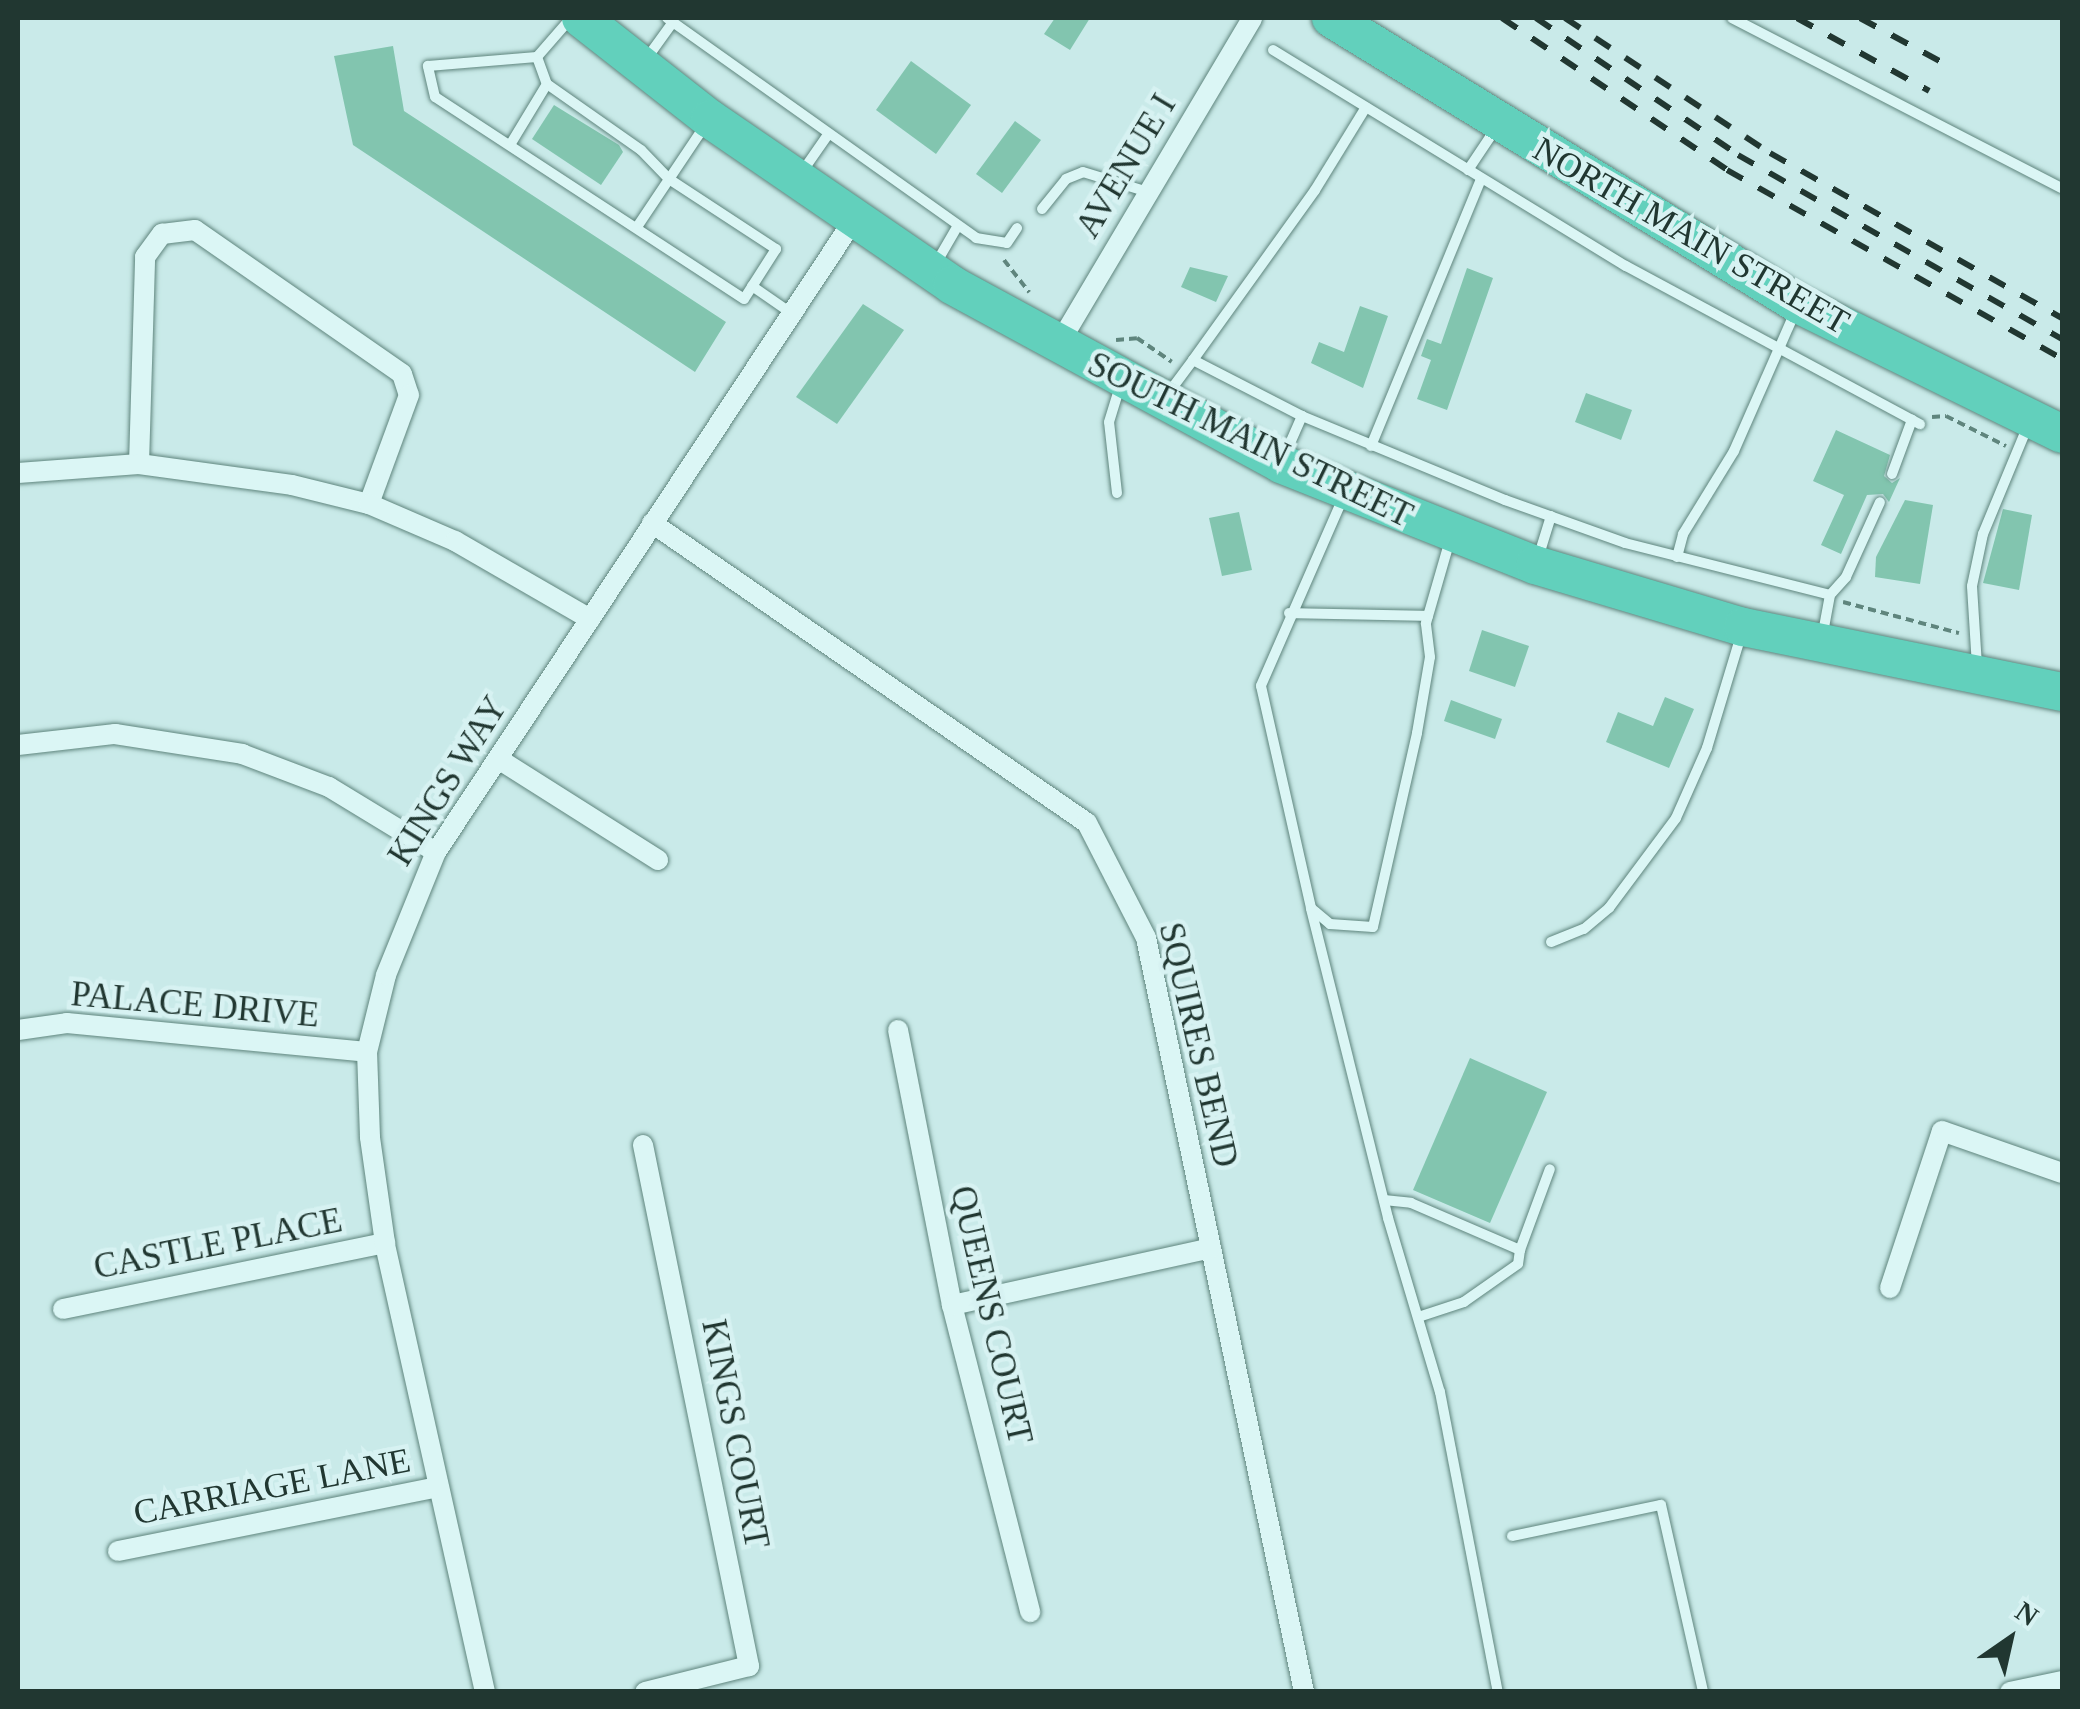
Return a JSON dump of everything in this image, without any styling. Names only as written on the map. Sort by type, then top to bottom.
[{"type":"highway","name":"SOUTH MAIN STREET","points":[[581,18],[710,119],[931,272],[1057,347],[1281,464],[1535,565],[1743,626],[1976,674],[2055,685]]},
{"type":"highway","name":"NORTH MAIN STREET","points":[[1331,18],[1798,304],[2037,434]]},
{"type":"street","name":"AVENUE I","points":[[1057,347],[1252,18]]},
{"type":"street","name":"KINGS WAY","points":[[484,1692],[385,1243],[370,1137],[367,1052],[406,912],[436,852],[853,221]]},
{"type":"street","points":[[139,464],[145,257],[162,234],[195,230],[402,374],[409,396],[368,504]]},
{"type":"street","points":[[18,473],[139,464],[292,485],[368,504],[455,541],[590,619]]},
{"type":"street","name":"SQUIRES BEND","points":[[652,523],[1087,823],[1146,938],[1304,1692]]},
{"type":"street","points":[[18,744],[115,734],[242,754],[329,787],[436,852]]},
{"type":"street","points":[[500,760],[658,860]]},
{"type":"street","name":"PALACE DRIVE","points":[[18,1030],[67,1023],[367,1052]]},
{"type":"street","name":"QUEENS COURT","points":[[898,1030],[952,1306],[1030,1612]]},
{"type":"street","points":[[1890,1288],[1942,1131],[2062,1173]]},
{"type":"street","name":"KINGS COURT","points":[[644,1145],[749,1666],[645,1692]]},
{"type":"street","name":"CASTLE PLACE","points":[[63,1309],[385,1243]]},
{"type":"street","points":[[952,1306],[1211,1248]]},
{"type":"street","name":"CARRIAGE LANE","points":[[118,1550],[438,1488]]},
{"type":"street","points":[[2010,1692],[2062,1682]]},
{"type":"lane","points":[[537,57],[547,84],[641,150],[669,179],[776,249],[744,299],[434,97],[428,66],[537,57],[572,18]]},
{"type":"lane","points":[[1732,18],[2062,188]]},
{"type":"lane","points":[[642,66],[670,20],[826,136],[958,227],[992,244],[1008,243],[1017,228]]},
{"type":"lane","points":[[1274,50],[1481,179],[1776,350],[1916,422],[1892,474]]},
{"type":"lane","points":[[510,145],[547,84]]},
{"type":"lane","points":[[1161,404],[1315,190],[1366,107]]},
{"type":"lane","points":[[637,227],[710,119]]},
{"type":"lane","points":[[1468,170],[1499,124]]},
{"type":"lane","points":[[796,180],[826,136]]},
{"type":"lane","points":[[1042,209],[1066,179],[1083,172],[1148,192]]},
{"type":"lane","points":[[1371,446],[1481,179]]},
{"type":"lane","points":[[931,272],[958,227]]},
{"type":"lane","points":[[752,286],[792,313]]},
{"type":"lane","points":[[1677,558],[1683,534],[1734,451],[1798,304]]},
{"type":"lane","points":[[1193,360],[1302,416],[1551,516],[1677,558],[1830,596]]},
{"type":"lane","points":[[1117,493],[1109,422],[1121,382]]},
{"type":"lane","points":[[1281,464],[1302,416]]},
{"type":"lane","points":[[1976,674],[1978,636],[1972,586],[1983,534],[2037,434]]},
{"type":"lane","points":[[1346,491],[1289,613],[1262,686],[1311,908],[1384,1200],[1440,1392],[1498,1692]]},
{"type":"lane","points":[[1821,642],[1830,596],[1846,576],[1880,502]]},
{"type":"lane","points":[[1535,565],[1551,516]]},
{"type":"lane","points":[[1311,908],[1330,924],[1373,927],[1418,732],[1430,656],[1428,616],[1451,534]]},
{"type":"lane","points":[[1289,613],[1428,616]]},
{"type":"lane","points":[[1551,942],[1584,929],[1609,908],[1676,818],[1707,748],[1743,626]]},
{"type":"lane","points":[[1418,1318],[1464,1302],[1518,1264],[1550,1170]]},
{"type":"lane","points":[[1384,1200],[1412,1203],[1520,1250]]},
{"type":"lane","points":[[1512,1536],[1661,1505],[1702,1692]]},
{"type":"path","points":[[1916,422],[1946,416],[2037,434]]},
{"type":"path","points":[[1830,596],[1978,636]]},
{"type":"building","points":[[1055,18],[1090,18],[1070,50],[1044,34]]},
{"type":"building","points":[[393,46],[404,111],[726,322],[695,372],[353,145],[334,56]]},
{"type":"building","points":[[911,61],[971,105],[936,154],[876,110]]},
{"type":"building","points":[[554,105],[619,145],[623,152],[601,185],[532,139]]},
{"type":"building","points":[[1015,121],[1041,140],[1002,193],[976,174]]},
{"type":"building","points":[[1190,267],[1228,276],[1216,302],[1181,287]]},
{"type":"building","points":[[1467,268],[1493,278],[1447,410],[1417,399],[1431,360],[1421,356],[1427,339],[1441,344]]},
{"type":"building","points":[[863,304],[904,330],[837,424],[796,397]]},
{"type":"building","points":[[1360,306],[1388,316],[1363,388],[1311,363],[1319,342],[1344,352]]},
{"type":"building","points":[[1586,393],[1632,410],[1621,440],[1575,422]]},
{"type":"building","points":[[1836,430],[1890,455],[1884,476],[1892,483],[1900,478],[1889,502],[1883,494],[1867,495],[1841,554],[1821,545],[1844,495],[1813,481]]},
{"type":"building","points":[[1905,500],[1933,505],[1920,584],[1875,577],[1876,557]]},
{"type":"building","points":[[2003,509],[2032,515],[2019,590],[1983,583]]},
{"type":"building","points":[[1239,512],[1252,570],[1222,576],[1209,518]]},
{"type":"building","points":[[1482,630],[1529,646],[1515,687],[1469,671]]},
{"type":"building","points":[[1665,697],[1694,709],[1669,768],[1606,742],[1618,712],[1653,726]]},
{"type":"building","points":[[1451,700],[1502,719],[1495,739],[1444,721]]},
{"type":"building","points":[[1470,1058],[1547,1092],[1490,1223],[1413,1190]]},
{"type":"railway","points":[[1502,18],[1727,170],[2062,359]]},
{"type":"railway","points":[[1536,18],[1738,155],[2062,339]]},
{"type":"railway","points":[[1565,18],[1770,153],[2062,318]]},
{"type":"railway","points":[[1797,18],[1929,91]]},
{"type":"railway","points":[[1860,18],[1945,64]]}]
